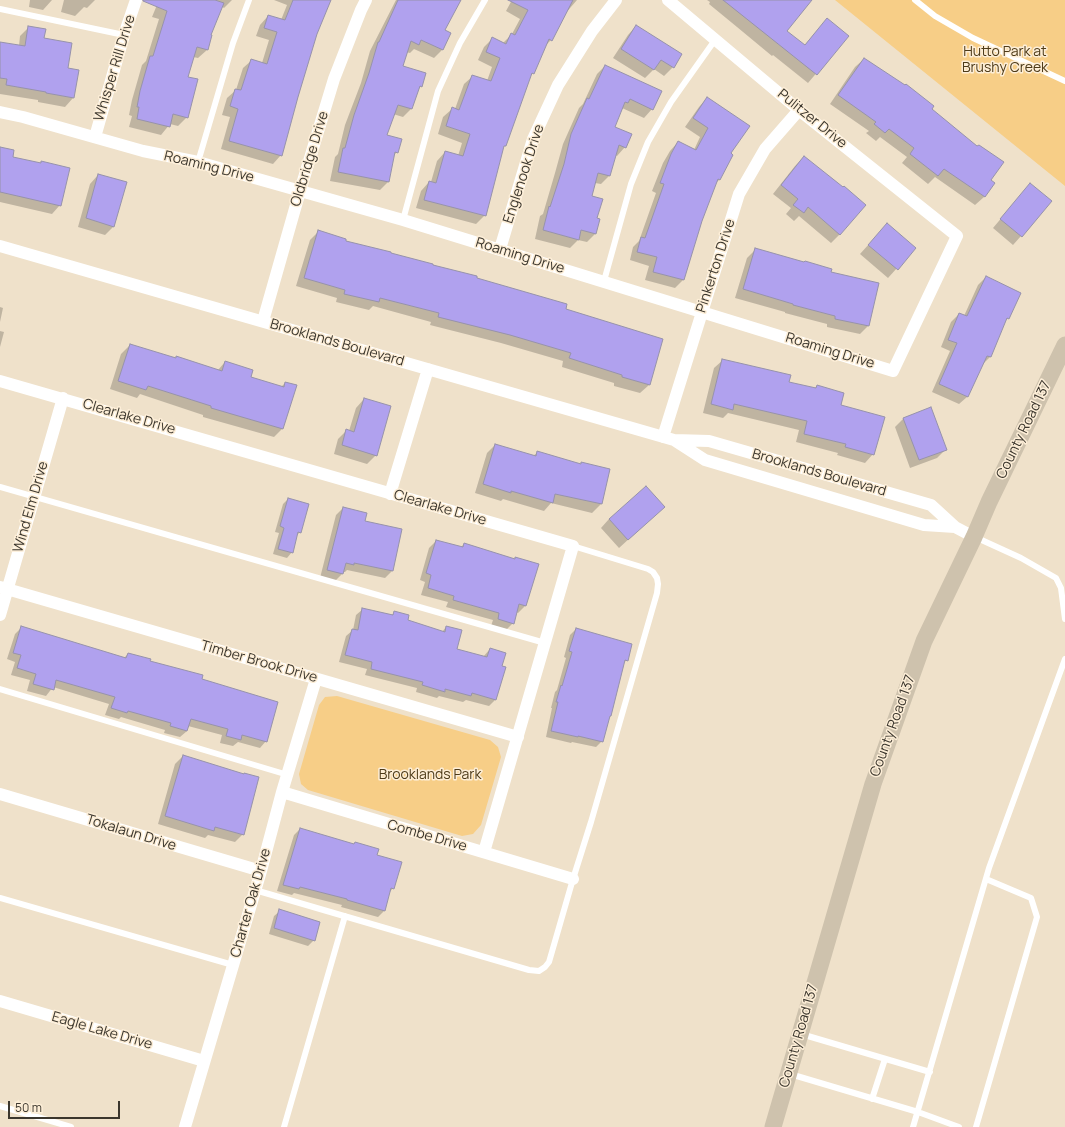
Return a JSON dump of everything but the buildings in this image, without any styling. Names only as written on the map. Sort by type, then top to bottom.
[{"type":"street","name":"Whisper Rill Drive","points":[[95,137],[124,35],[136,0]]},
{"type":"street","name":"Oldbridge Drive","points":[[263,321],[334,79],[366,0]]},
{"type":"street","name":"Englenook Drive","points":[[500,249],[533,139],[555,92],[592,31],[616,0]]},
{"type":"street","name":"Pulitzer Drive","points":[[668,0],[799,110],[957,236]]},
{"type":"street","name":"Pinkerton Drive","points":[[669,439],[702,312],[739,194],[765,149],[799,110]]},
{"type":"street","name":"Roaming Drive","points":[[0,112],[143,151],[198,162],[403,220],[893,371],[957,236]]},
{"type":"street","name":"Brooklands Boulevard","points":[[0,246],[669,439],[709,441],[930,506],[955,527],[974,537]]},
{"type":"street","name":"County Road 137","points":[[773,1127],[873,784],[924,641],[1065,345]]},
{"type":"street","points":[[390,494],[428,369]]},
{"type":"street","name":"Clearlake Drive","points":[[0,381],[573,546]]},
{"type":"street","name":"Wind Elm Drive","points":[[0,615],[4,588],[34,496],[63,398]]},
{"type":"street","name":"Brooklands Boulevard","points":[[669,439],[705,460],[924,525],[955,527]]},
{"type":"street","points":[[484,852],[573,546]]},
{"type":"street","name":"Timber Brook Drive","points":[[4,588],[518,737]]},
{"type":"street","name":"Charter Oak Drive","points":[[185,1127],[316,679]]},
{"type":"street","name":"Combe Drive","points":[[282,792],[573,879]]},
{"type":"street","name":"Tokalaun Drive","points":[[0,794],[261,871]]},
{"type":"street","name":"Eagle Lake Drive","points":[[0,1000],[204,1061]]},
{"type":"lane","points":[[198,162],[233,43],[249,0]]},
{"type":"lane","points":[[403,220],[438,91],[460,43],[485,0]]},
{"type":"lane","points":[[915,0],[935,16],[972,38],[1065,81]]},
{"type":"lane","points":[[0,9],[124,35]]},
{"type":"lane","points":[[604,281],[631,184],[648,142],[671,102],[716,40]]},
{"type":"lane","points":[[0,487],[545,643]]},
{"type":"lane","points":[[974,537],[1022,558],[1056,578],[1061,588],[1065,619]]},
{"type":"lane","points":[[255,890],[529,970],[539,971],[545,967],[549,962],[591,822],[655,600],[658,584],[657,578],[653,572],[648,569],[573,546]]},
{"type":"lane","points":[[913,1127],[986,879],[1065,658]]},
{"type":"lane","points":[[0,689],[288,775]]},
{"type":"lane","points":[[976,1127],[1037,917],[1031,898],[986,879]]},
{"type":"lane","points":[[0,898],[233,965]]},
{"type":"lane","points":[[284,1127],[345,916]]},
{"type":"lane","points":[[800,1034],[930,1072]]},
{"type":"lane","points":[[872,1099],[885,1059]]},
{"type":"lane","points":[[788,1073],[918,1112],[959,1127]]},
{"type":"lane","points":[[0,1106],[71,1127]]},
{"type":"green space","name":"Hutto Park at Brushy Creek","points":[[835,0],[1065,0],[1065,186]]},
{"type":"green space","name":"Brooklands Park","points":[[337,696],[490,740],[498,747],[501,757],[481,825],[473,834],[462,836],[308,790],[301,784],[299,774],[319,705],[325,697]]}]
